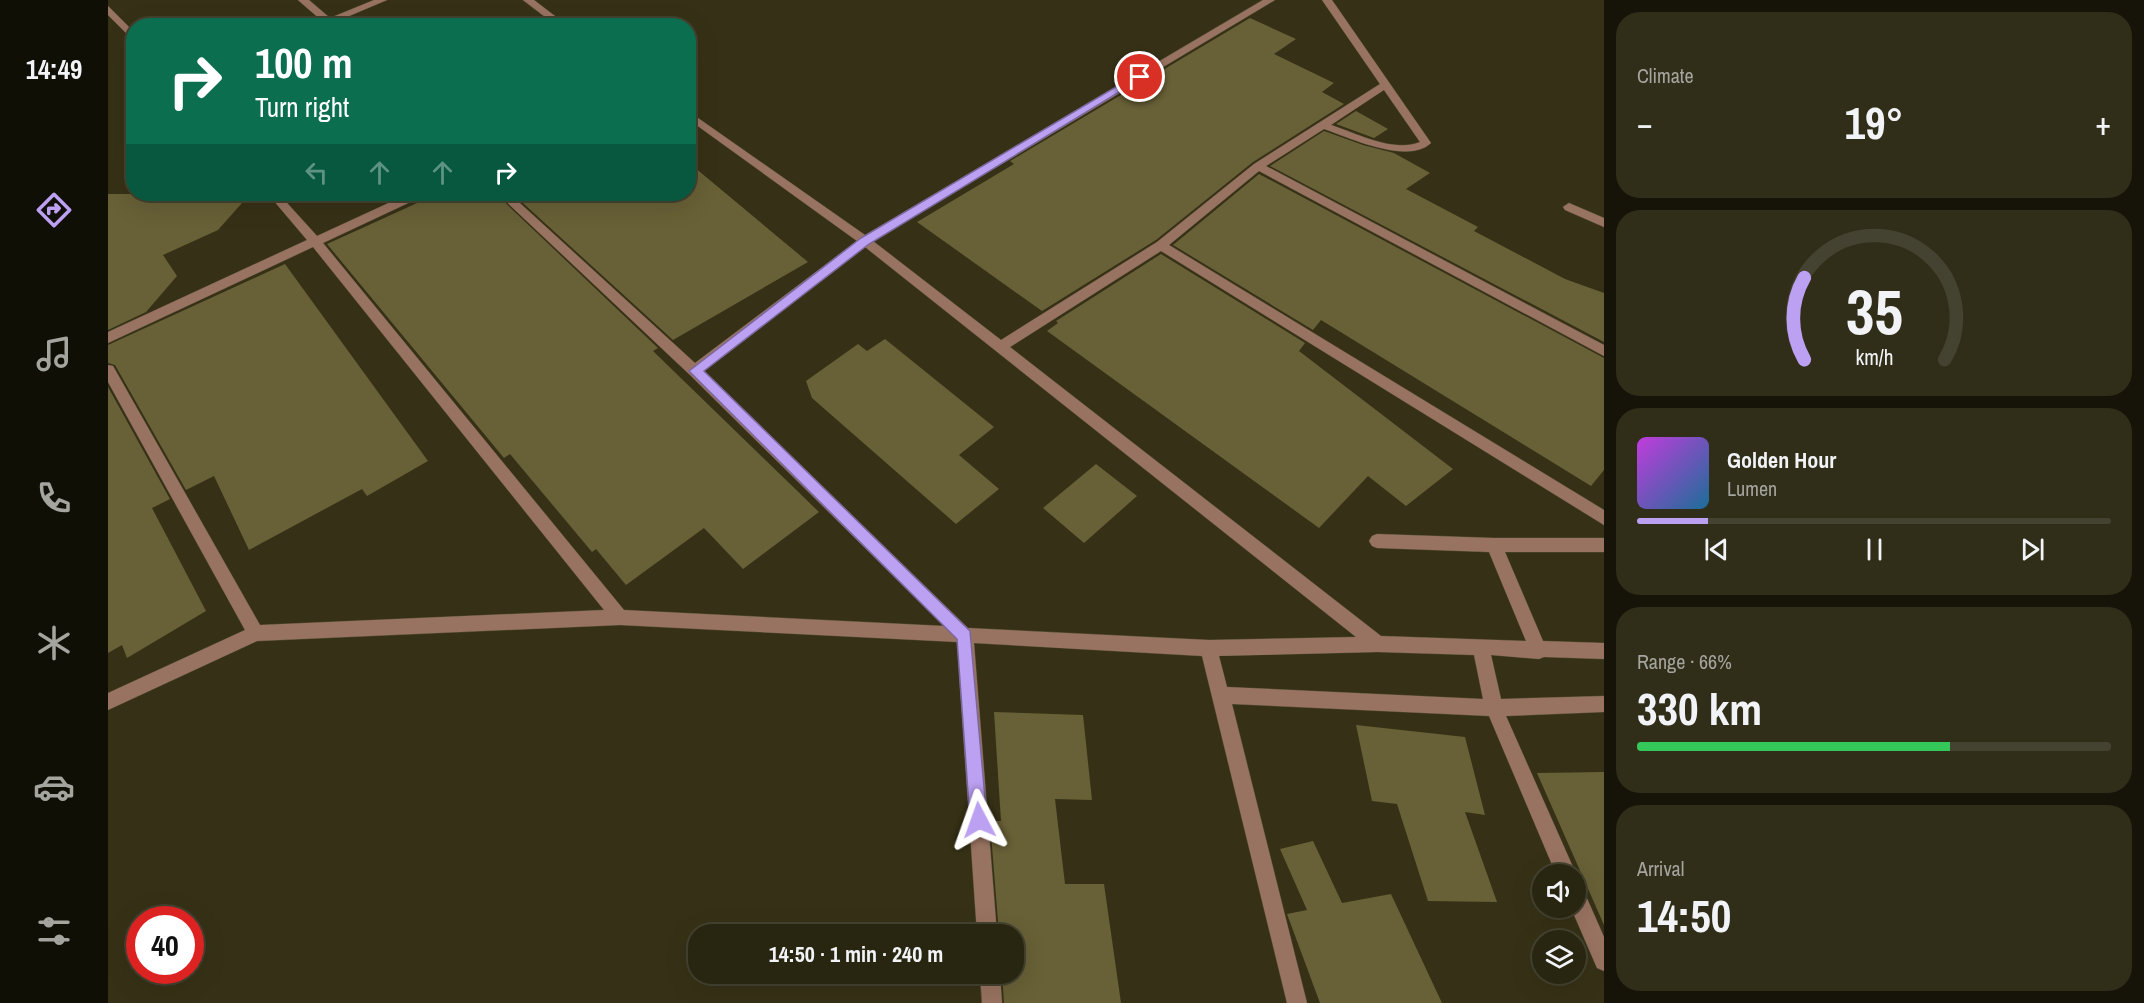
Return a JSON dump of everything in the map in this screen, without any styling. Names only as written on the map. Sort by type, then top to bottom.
[{"type":"street","points":[[303,0],[325,18]]},
{"type":"street","points":[[342,18],[382,0]]},
{"type":"street","points":[[528,0],[553,18]]},
{"type":"street","points":[[695,371],[865,241],[1270,0]]},
{"type":"street","points":[[1322,125],[1400,149],[1419,148],[1426,143],[1327,0]]},
{"type":"street","points":[[108,9],[126,29]]},
{"type":"street","points":[[1000,346],[1161,245],[1258,166],[1386,85]]},
{"type":"street","points":[[696,120],[865,241],[1377,644]]},
{"type":"street","points":[[1258,166],[1604,351]]},
{"type":"street","points":[[279,201],[315,241],[620,617]]},
{"type":"street","points":[[108,338],[402,201]]},
{"type":"street","points":[[512,201],[695,371],[965,636],[986,924]]},
{"type":"street","points":[[1569,207],[1604,223]]},
{"type":"street","points":[[1161,245],[1604,518]]},
{"type":"street","points":[[108,370],[256,633]]},
{"type":"street","points":[[1377,541],[1494,545],[1604,545]]},
{"type":"street","points":[[1494,545],[1539,651]]},
{"type":"street","points":[[108,702],[256,633],[620,617],[1209,648],[1377,644],[1539,651],[1604,651]]},
{"type":"street","points":[[1481,647],[1494,708],[1562,864]]},
{"type":"street","points":[[1209,648],[1297,1003]]},
{"type":"street","points":[[1219,695],[1494,708],[1604,704]]},
{"type":"street","points":[[1585,918],[1604,961]]},
{"type":"street","points":[[991,984],[992,1003]]},
{"type":"building","points":[[1250,18],[1296,39],[1274,54],[1334,83],[1322,92],[1344,104],[1253,162],[1156,240],[1042,311],[917,222],[1014,164],[1010,161]]},
{"type":"building","points":[[1356,111],[1388,129],[1374,138],[1336,124]]},
{"type":"building","points":[[1324,131],[1394,153],[1430,173],[1406,189],[1478,227],[1474,231],[1565,279],[1604,293],[1604,342],[1270,166]]},
{"type":"building","points":[[696,169],[808,262],[673,340],[521,201],[696,201]]},
{"type":"building","points":[[1259,174],[1604,358],[1604,470],[1591,486],[1321,320],[1313,330],[1173,245]]},
{"type":"building","points":[[108,194],[126,194],[126,201],[244,201],[218,230],[163,255],[177,276],[146,312],[108,330]]},
{"type":"building","points":[[422,201],[503,201],[658,348],[653,351],[819,512],[743,569],[704,528],[626,585],[596,549],[592,552],[510,454],[504,458],[327,244]]},
{"type":"building","points":[[1161,254],[1305,343],[1299,351],[1453,469],[1406,506],[1368,476],[1319,528],[1047,331],[1058,323],[1056,321]]},
{"type":"building","points":[[285,264],[428,461],[367,496],[362,489],[249,550],[214,476],[186,490],[115,365],[108,363],[108,345]]},
{"type":"building","points":[[885,339],[994,427],[959,455],[999,489],[956,524],[812,398],[806,381],[858,344],[867,351]]},
{"type":"building","points":[[108,387],[170,499],[152,508],[206,611],[127,658],[122,645],[108,653]]},
{"type":"building","points":[[1096,464],[1137,496],[1084,543],[1043,508]]},
{"type":"building","points":[[994,712],[1083,715],[1092,800],[1055,799],[1065,884],[1104,884],[1121,1003],[1004,1003],[1003,984],[1024,984],[1024,924],[998,924],[990,821],[1001,821]]},
{"type":"building","points":[[1356,725],[1465,737],[1485,815],[1465,812],[1497,902],[1428,901],[1397,804],[1372,801]]},
{"type":"building","points":[[1604,772],[1604,925],[1586,884],[1586,864],[1577,864],[1537,773]]},
{"type":"building","points":[[1313,841],[1342,903],[1391,894],[1442,1003],[1320,1003],[1287,914],[1307,910],[1280,849]]},
{"type":"route","points":[[979,820],[965,636],[695,371],[865,241],[1140,77]]}]
